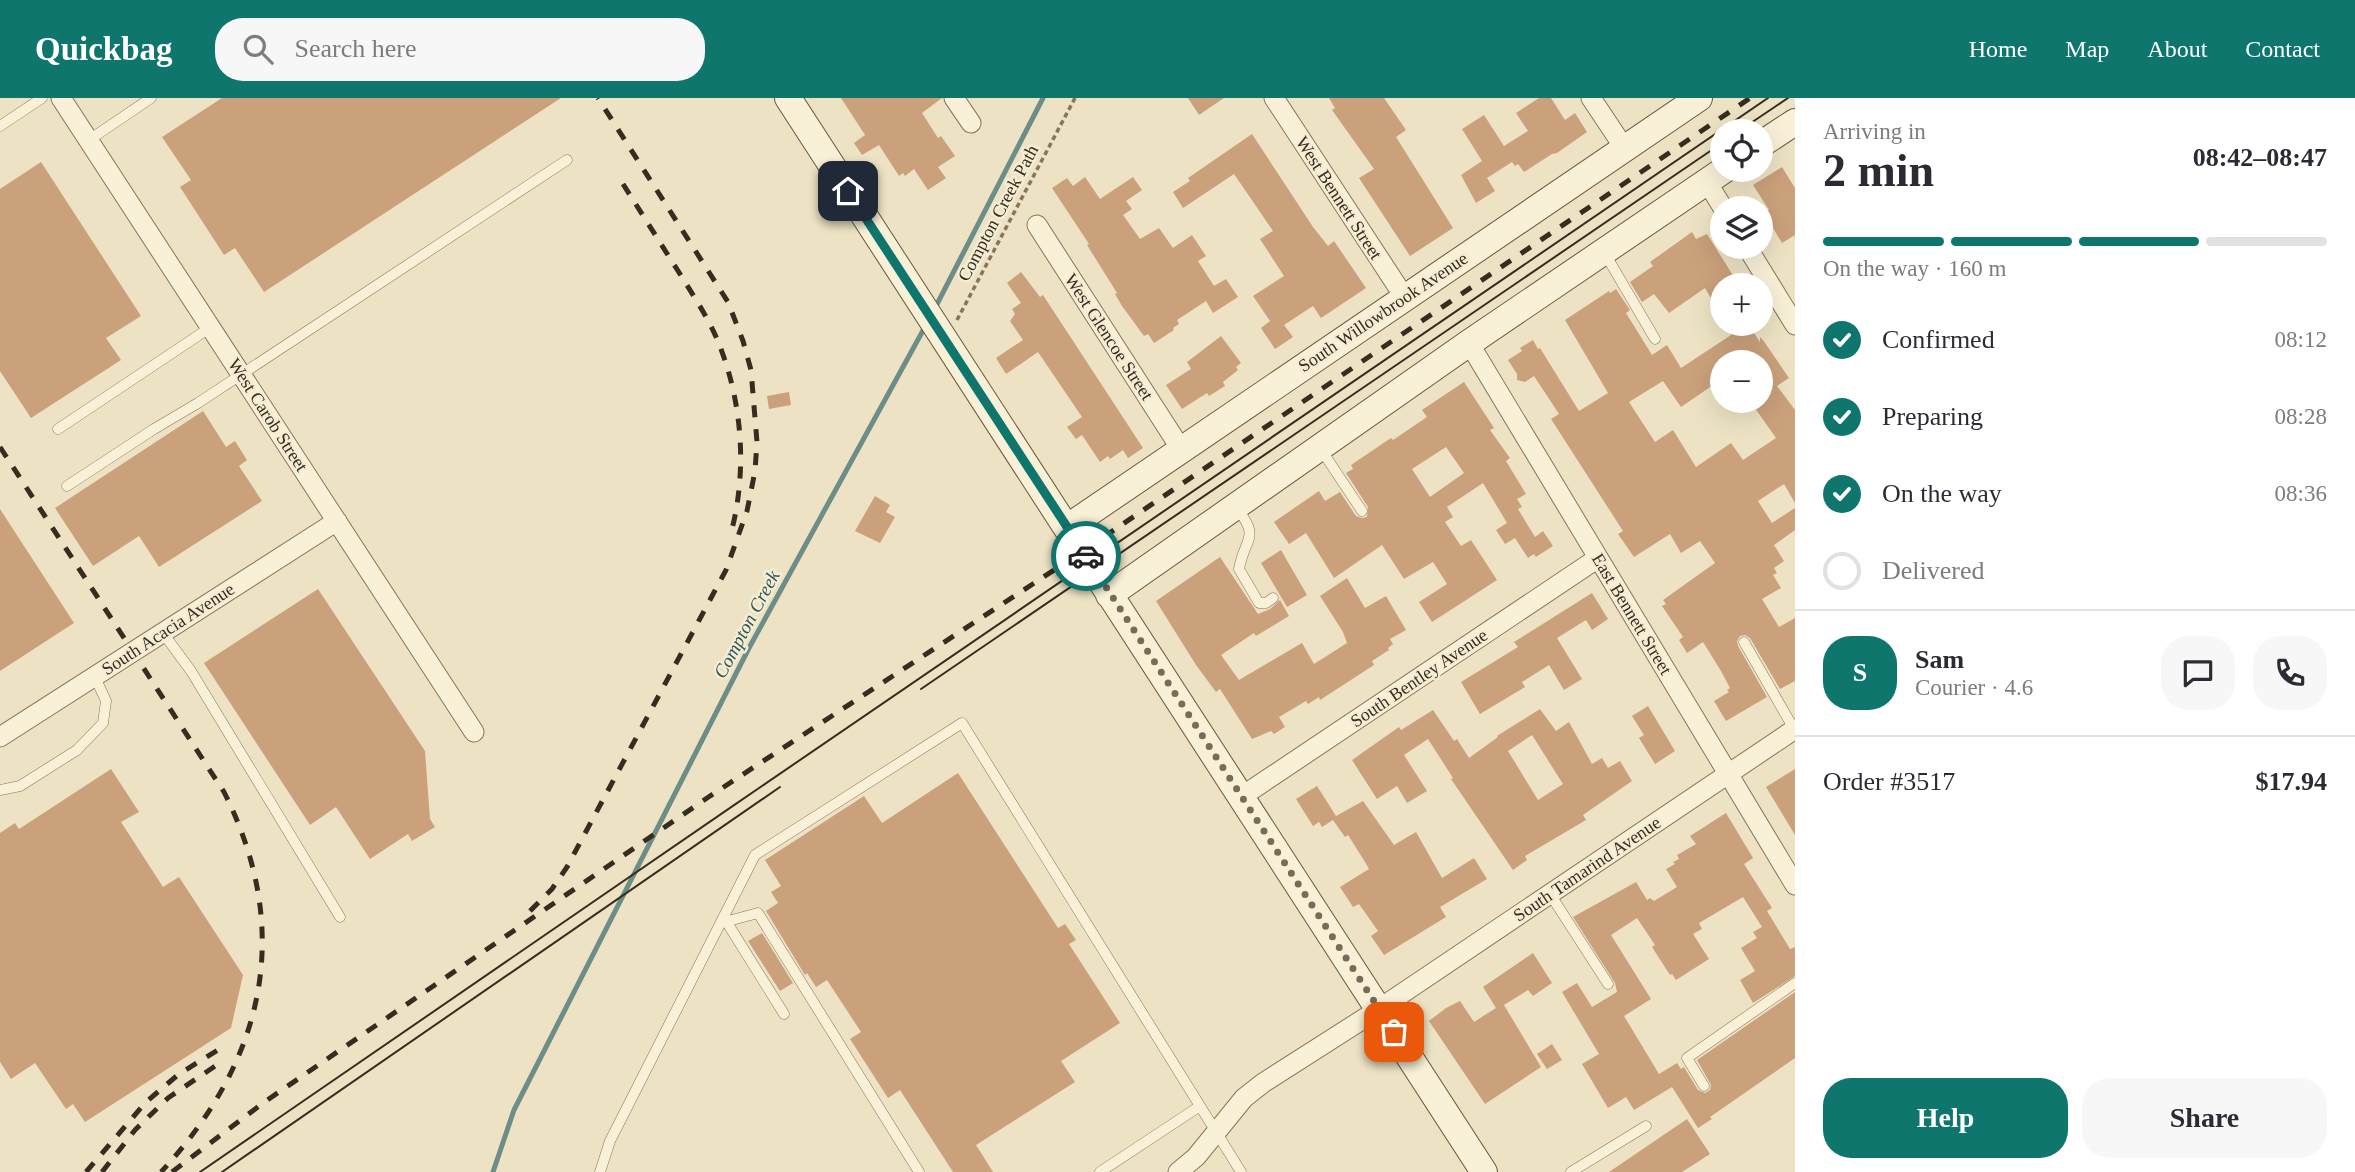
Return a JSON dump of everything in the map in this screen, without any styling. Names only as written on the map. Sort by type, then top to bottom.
[{"type":"street","name":"West Carob Street","points":[[61,98],[474,732]]},
{"type":"street","points":[[788,98],[1484,1172]]},
{"type":"street","points":[[954,98],[971,123]]},
{"type":"street","name":"West Bennett Street","points":[[1274,98],[1405,298]]},
{"type":"street","points":[[1591,98],[1625,149]]},
{"type":"street","name":"South Willowbrook Avenue","points":[[1068,527],[1699,98]]},
{"type":"street","points":[[1773,136],[1795,122]]},
{"type":"street","points":[[1109,595],[1469,343],[1710,180]]},
{"type":"street","name":"West Glencoe Street","points":[[1037,225],[1181,449]]},
{"type":"street","points":[[1754,259],[1795,325]]},
{"type":"street","name":"East Bennett Street","points":[[1469,343],[1795,885]]},
{"type":"street","name":"South Acacia Avenue","points":[[0,737],[337,521]]},
{"type":"street","name":"South Bentley Avenue","points":[[1241,797],[1598,558]]},
{"type":"street","name":"South Tamarind Avenue","points":[[1178,1172],[1196,1157],[1244,1098],[1263,1083],[1379,1009],[1795,729]]},
{"type":"lane","points":[[0,126],[42,98]]},
{"type":"lane","points":[[89,140],[151,98]]},
{"type":"lane","points":[[67,486],[567,160]]},
{"type":"lane","points":[[1604,251],[1655,339]]},
{"type":"lane","points":[[58,429],[211,327]]},
{"type":"lane","points":[[1319,447],[1362,511]]},
{"type":"lane","points":[[1236,506],[1250,528],[1251,538],[1239,569],[1259,603],[1266,603],[1273,598]]},
{"type":"lane","points":[[163,633],[191,671],[340,917]]},
{"type":"lane","points":[[1744,642],[1795,729]]},
{"type":"lane","points":[[0,790],[20,786],[78,750],[103,723],[106,701],[95,677]]},
{"type":"lane","points":[[600,1172],[610,1141],[724,922],[755,855],[962,723],[1241,1172]]},
{"type":"lane","points":[[1550,894],[1608,984]]},
{"type":"lane","points":[[724,922],[758,913],[919,1172]]},
{"type":"lane","points":[[724,922],[784,1014]]},
{"type":"lane","points":[[1704,1086],[1686,1058],[1795,983]]},
{"type":"lane","points":[[1100,1172],[1200,1106]]},
{"type":"lane","points":[[1571,1172],[1646,1126]]},
{"type":"path","name":"Compton Creek Path","points":[[946,341],[1075,98]]},
{"type":"building","points":[[222,98],[561,98],[264,292],[235,248],[224,255],[180,187],[191,180],[162,137]]},
{"type":"building","points":[[841,98],[942,98],[922,113],[938,138],[941,136],[955,156],[938,167],[946,178],[928,190],[914,169],[905,176],[903,173],[899,176],[879,145],[862,155],[854,143],[865,135]]},
{"type":"building","points":[[1188,98],[1224,98],[1199,115]]},
{"type":"building","points":[[1329,98],[1384,98],[1406,130],[1396,137],[1453,228],[1410,256],[1359,178],[1374,169],[1332,110],[1335,108]]},
{"type":"building","points":[[1539,98],[1551,98],[1565,120],[1575,113],[1587,132],[1524,172],[1518,164],[1515,166],[1512,162],[1487,178],[1495,191],[1476,203],[1461,175],[1482,161],[1462,129],[1484,115],[1504,146],[1528,131],[1516,113]]},
{"type":"building","points":[[1252,134],[1313,227],[1328,246],[1334,241],[1366,288],[1321,318],[1313,306],[1284,325],[1293,337],[1275,349],[1261,328],[1270,321],[1253,296],[1284,276],[1260,239],[1273,231],[1234,174],[1183,208],[1173,192],[1190,181],[1188,178]]},
{"type":"building","points":[[41,162],[141,316],[106,338],[121,360],[31,418],[0,371],[0,189]]},
{"type":"building","points":[[1782,167],[1795,188],[1795,235],[1782,243],[1773,228],[1773,196],[1760,196],[1753,185],[1758,182],[1773,182],[1773,173]]},
{"type":"building","points":[[1085,177],[1100,199],[1133,177],[1142,190],[1126,201],[1132,209],[1123,215],[1140,239],[1159,228],[1173,248],[1192,235],[1206,256],[1198,261],[1214,286],[1226,279],[1238,297],[1213,313],[1206,301],[1177,320],[1179,324],[1174,330],[1154,343],[1148,334],[1144,336],[1122,306],[1115,294],[1117,293],[1087,245],[1089,244],[1052,188],[1067,178],[1073,186]]},
{"type":"building","points":[[1692,232],[1696,239],[1707,234],[1710,239],[1710,259],[1723,259],[1731,273],[1710,273],[1710,297],[1705,288],[1669,313],[1654,294],[1642,302],[1630,282],[1653,266],[1650,262]]},
{"type":"building","points":[[1021,272],[1040,297],[1043,295],[1143,448],[1128,458],[1123,450],[1100,462],[1082,435],[1076,439],[1067,427],[1082,417],[1038,352],[1006,374],[996,358],[1023,340],[1010,321],[1015,314],[1012,309],[1021,303],[1007,283]]},
{"type":"building","points":[[1616,289],[1630,310],[1626,313],[1652,355],[1667,345],[1681,368],[1729,336],[1756,336],[1760,342],[1760,337],[1770,350],[1710,350],[1710,387],[1681,407],[1663,381],[1629,402],[1655,442],[1673,430],[1696,467],[1731,443],[1743,460],[1776,438],[1758,413],[1773,413],[1773,355],[1789,378],[1777,386],[1795,410],[1795,503],[1784,484],[1758,501],[1772,523],[1795,508],[1795,530],[1774,545],[1784,561],[1774,568],[1777,573],[1773,575],[1781,588],[1762,599],[1779,627],[1795,618],[1795,681],[1780,689],[1750,638],[1740,636],[1738,646],[1767,697],[1726,721],[1714,701],[1729,692],[1727,690],[1730,688],[1721,671],[1703,642],[1687,653],[1679,640],[1683,637],[1662,606],[1666,604],[1663,600],[1715,563],[1700,541],[1681,553],[1670,534],[1634,557],[1618,534],[1623,531],[1551,419],[1559,414],[1534,376],[1525,382],[1517,380],[1517,374],[1508,360],[1533,340],[1579,411],[1608,393],[1565,320],[1609,291],[1610,293]]},
{"type":"building","points":[[1221,336],[1241,363],[1236,367],[1238,370],[1223,382],[1225,386],[1209,396],[1207,393],[1182,409],[1166,385],[1191,369],[1187,362]]},
{"type":"building","points":[[1464,382],[1494,428],[1490,430],[1510,458],[1506,461],[1526,494],[1517,499],[1522,507],[1518,509],[1535,537],[1543,531],[1553,546],[1536,557],[1534,554],[1528,558],[1515,538],[1505,544],[1496,530],[1507,523],[1483,483],[1447,507],[1453,517],[1445,522],[1461,546],[1471,540],[1497,580],[1432,622],[1419,602],[1447,584],[1433,562],[1404,579],[1382,545],[1334,578],[1306,533],[1289,544],[1274,522],[1319,491],[1325,501],[1340,492],[1356,516],[1367,517],[1368,507],[1346,473],[1353,469],[1351,465],[1427,417],[1422,410]],"holes":[[[1446,447],[1464,473],[1430,497],[1412,469]]]},
{"type":"building","points":[[789,392],[791,405],[769,409],[767,396]]},
{"type":"building","points":[[203,411],[226,447],[235,441],[247,460],[239,466],[262,501],[159,567],[139,536],[93,566],[55,508]]},
{"type":"building","points":[[875,496],[890,505],[886,512],[895,517],[880,543],[855,531]]},
{"type":"building","points":[[0,509],[74,623],[0,671]]},
{"type":"building","points":[[1281,550],[1307,595],[1287,607],[1261,563]]},
{"type":"building","points":[[1220,557],[1258,614],[1270,609],[1280,600],[1289,616],[1256,636],[1254,633],[1221,655],[1239,680],[1302,643],[1314,664],[1347,643],[1320,596],[1347,578],[1365,608],[1386,596],[1406,630],[1390,639],[1393,644],[1389,650],[1372,661],[1374,665],[1320,700],[1319,697],[1308,704],[1306,701],[1279,717],[1285,727],[1274,734],[1271,731],[1252,739],[1220,689],[1216,692],[1196,665],[1156,601]]},
{"type":"building","points":[[318,589],[425,751],[430,819],[435,827],[412,841],[408,834],[370,859],[336,807],[310,825],[204,663]]},
{"type":"building","points":[[1592,593],[1608,619],[1592,630],[1586,620],[1557,638],[1582,679],[1564,690],[1549,665],[1522,682],[1525,687],[1480,714],[1461,682],[1518,647],[1514,642]]},
{"type":"building","points":[[1648,706],[1675,751],[1655,764],[1639,738],[1644,735],[1632,716]]},
{"type":"building","points":[[1540,709],[1556,731],[1569,722],[1592,764],[1602,758],[1608,768],[1620,761],[1632,781],[1583,815],[1586,820],[1525,856],[1527,860],[1513,870],[1451,779],[1453,778],[1428,739],[1404,755],[1427,791],[1407,803],[1397,786],[1377,799],[1352,760],[1399,727],[1401,730],[1433,710],[1469,758],[1497,736]],"holes":[[[1532,735],[1563,784],[1538,800],[1508,751]]]},
{"type":"building","points":[[111,769],[139,812],[121,822],[163,887],[179,877],[243,975],[231,1028],[85,1122],[73,1104],[66,1109],[35,1063],[11,1079],[0,1062],[0,833],[15,823],[19,829]]},
{"type":"building","points":[[1795,769],[1795,835],[1766,787]]},
{"type":"building","points":[[958,773],[1058,928],[1065,924],[1076,940],[1069,944],[1120,1023],[1061,1061],[1075,1082],[976,1145],[993,1172],[953,1172],[900,1090],[888,1098],[850,1039],[861,1032],[827,980],[816,987],[807,973],[805,975],[766,911],[778,903],[771,892],[781,886],[765,860],[864,796],[882,823]]},
{"type":"building","points":[[1317,786],[1336,816],[1363,801],[1394,845],[1416,832],[1442,878],[1474,858],[1487,879],[1440,907],[1446,917],[1384,955],[1371,936],[1378,931],[1359,904],[1353,907],[1340,887],[1369,869],[1348,835],[1345,837],[1333,820],[1322,827],[1319,822],[1313,826],[1296,799]]},
{"type":"building","points":[[1726,813],[1753,858],[1744,864],[1772,908],[1767,911],[1790,949],[1795,947],[1795,976],[1753,1003],[1740,980],[1755,971],[1741,948],[1757,938],[1753,932],[1762,927],[1743,897],[1699,923],[1702,929],[1693,934],[1709,959],[1676,980],[1652,947],[1655,945],[1637,918],[1611,935],[1651,999],[1624,1016],[1659,1074],[1677,1063],[1681,1069],[1684,1067],[1698,1090],[1705,1093],[1710,1090],[1711,1085],[1697,1060],[1795,992],[1795,1058],[1698,1128],[1672,1087],[1634,1110],[1626,1097],[1608,1108],[1582,1064],[1599,1054],[1562,992],[1577,983],[1592,1007],[1617,992],[1615,983],[1573,917],[1636,882],[1647,900],[1650,898],[1654,901],[1677,887],[1666,869],[1679,859],[1677,855],[1696,844],[1690,836]]},
{"type":"building","points":[[762,933],[793,983],[780,991],[748,941]]},
{"type":"building","points":[[1533,953],[1552,983],[1533,996],[1528,990],[1504,1005],[1541,1067],[1485,1104],[1429,1021],[1460,1001],[1474,1022],[1496,1008],[1483,987]]},
{"type":"building","points":[[1552,1044],[1562,1060],[1547,1069],[1537,1054]]},
{"type":"building","points":[[1687,1119],[1710,1154],[1682,1172],[1609,1172]]},
{"type":"waterway","name":"Compton Creek","points":[[934,310],[1043,98]]},
{"type":"waterway","name":"Compton Creek","points":[[493,1172],[514,1110],[749,648],[926,325]]},
{"type":"tram line","points":[[200,1172],[1768,98]]},
{"type":"tram line","points":[[1757,119],[1788,98]]},
{"type":"tram line","points":[[921,689],[1710,151]]},
{"type":"tram line","points":[[222,1172],[780,787]]},
{"type":"railway","points":[[530,911],[552,889],[567,867],[726,570],[747,511],[755,471],[757,442],[751,370],[728,302],[598,98]]},
{"type":"railway","points":[[172,1172],[263,1103],[710,796],[1083,551],[1750,98]]},
{"type":"railway","points":[[623,184],[704,314],[725,362],[737,410],[741,459],[740,484],[731,533]]},
{"type":"railway","points":[[0,447],[224,792],[246,844],[258,894],[262,944],[258,992],[245,1039],[225,1085],[196,1129],[161,1172]]},
{"type":"railway","points":[[86,1172],[146,1102],[179,1074],[218,1050]]},
{"type":"railway","points":[[102,1172],[135,1130],[168,1098],[224,1060]]},
{"type":"way so far","points":[[1086,556],[1394,1032]]},
{"type":"route","points":[[848,191],[1086,556]]}]
